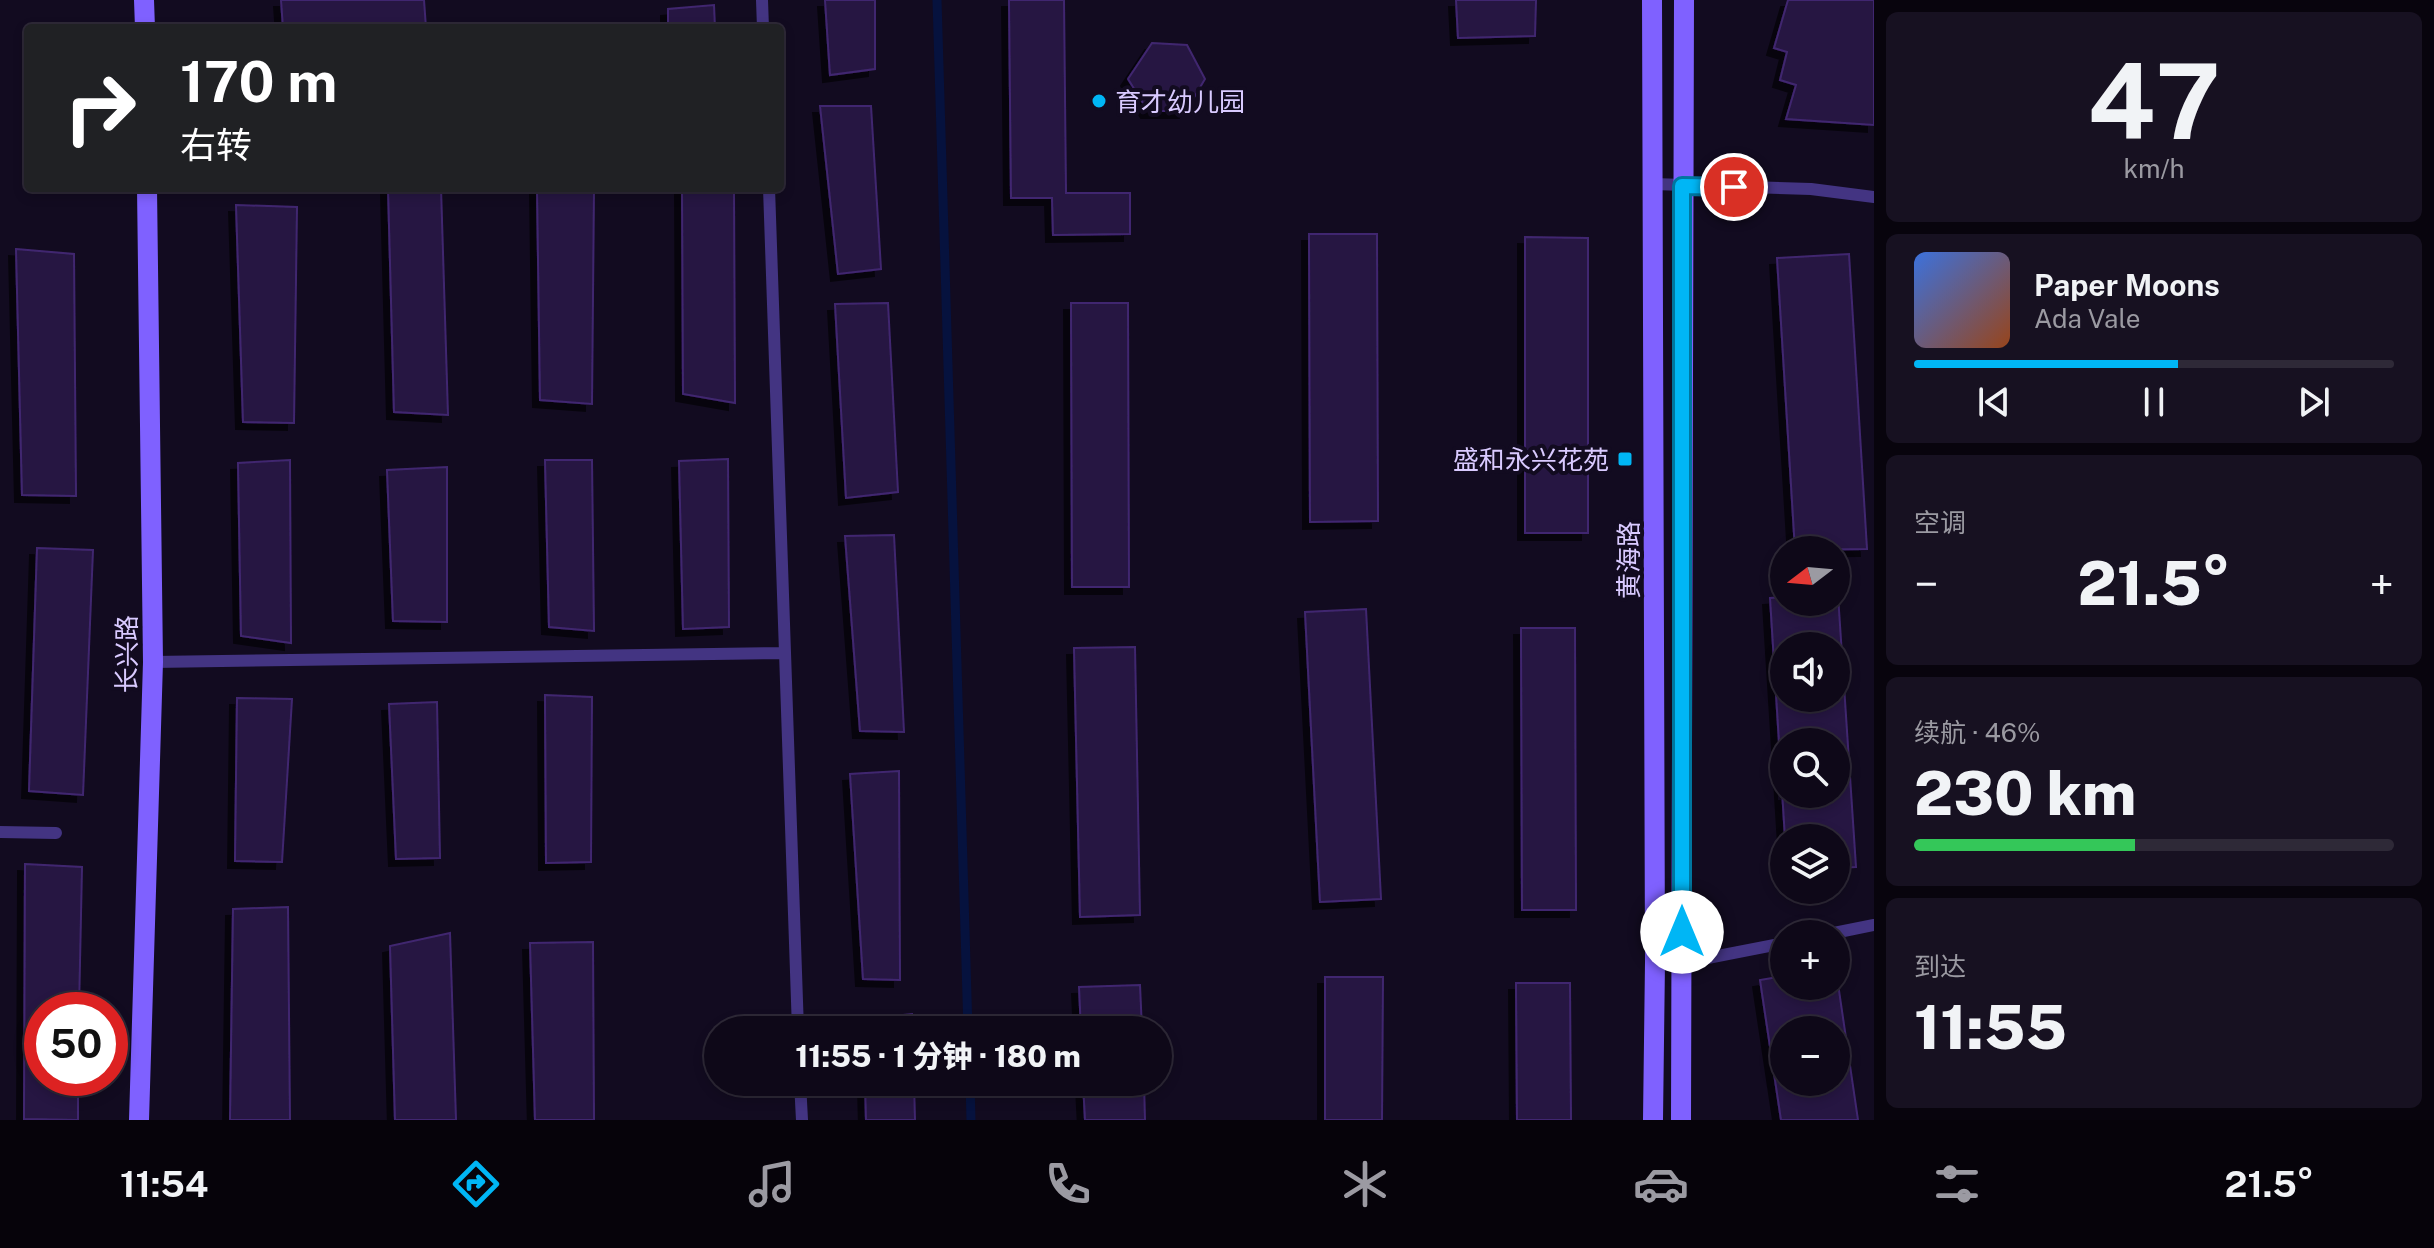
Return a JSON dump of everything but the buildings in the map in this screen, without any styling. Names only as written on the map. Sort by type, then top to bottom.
[{"type":"main road","points":[[144,0],[145,24]]},
{"type":"main road","name":"黄海路","points":[[1652,0],[1653,1120]]},
{"type":"main road","points":[[1681,1120],[1684,0]]},
{"type":"main road","name":"长兴路","points":[[139,1120],[153,662],[147,192]]},
{"type":"lane","points":[[762,0],[763,24]]},
{"type":"lane","points":[[1653,184],[1811,189],[1874,197]]},
{"type":"lane","points":[[769,192],[798,1016]]},
{"type":"lane","points":[[153,662],[785,653]]},
{"type":"lane","points":[[0,832],[56,833]]},
{"type":"lane","points":[[1850,930],[1874,925]]},
{"type":"lane","points":[[1655,962],[1682,963],[1770,946]]},
{"type":"lane","points":[[801,1096],[802,1120]]},
{"type":"waterway","points":[[937,0],[968,1016]]},
{"type":"waterway","points":[[970,1096],[971,1120]]},
{"type":"place","name":"育才幼儿园","points":[[1099,101]]},
{"type":"place","name":"盛和永兴花苑","points":[[1625,459]]},
{"type":"route","points":[[1682,932],[1682,186],[1734,187]]}]
